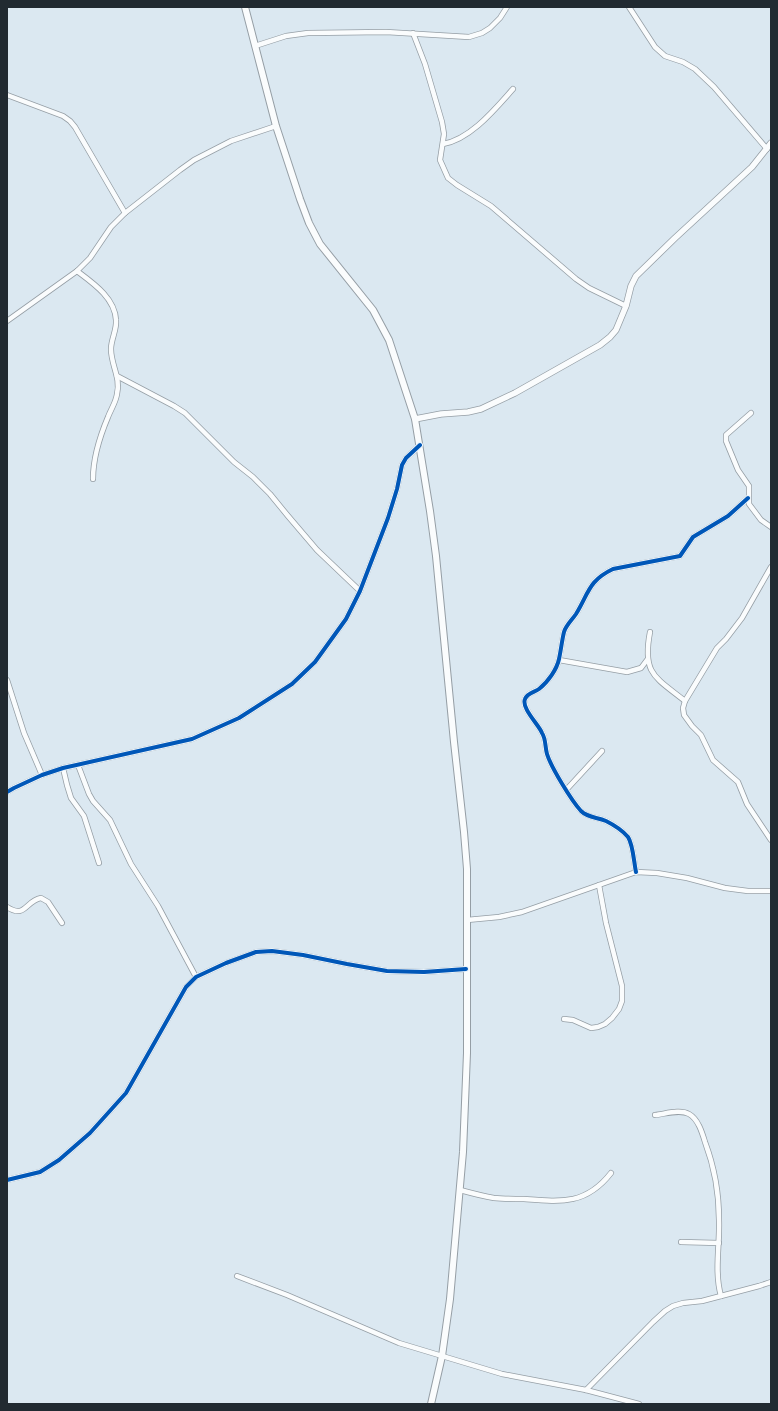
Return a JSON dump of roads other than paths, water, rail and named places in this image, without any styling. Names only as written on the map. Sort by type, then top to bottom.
[{"type":"main road","points":[[245,7],[276,126],[309,223],[320,244],[373,310],[389,340],[415,419],[436,556],[467,869],[466,1098],[460,1190],[450,1299],[442,1356],[431,1404]]},
{"type":"street","points":[[255,46],[286,36],[308,33],[362,32],[468,37],[482,33],[500,18],[507,7]]},
{"type":"street","points":[[630,7],[655,47],[665,56],[696,69],[714,87],[766,149]]},
{"type":"street","points":[[413,34],[425,64],[442,122],[444,134],[440,160],[448,178],[491,206],[576,279],[589,288],[626,306]]},
{"type":"street","points":[[443,144],[460,138],[470,131],[495,109],[513,88]]},
{"type":"street","points":[[7,94],[63,116],[70,121],[75,127],[125,214]]},
{"type":"street","points":[[7,321],[77,271],[90,258],[111,227],[125,214],[194,160],[231,141],[276,126]]},
{"type":"street","points":[[415,419],[481,409],[515,393],[600,345],[616,330],[626,306],[631,286],[640,272],[752,167],[771,143]]},
{"type":"street","points":[[77,271],[97,286],[113,307],[116,319],[116,332],[111,347],[111,359],[119,386],[117,396],[98,445],[93,464],[93,479]]},
{"type":"street","points":[[117,376],[168,402],[185,413],[234,462],[253,477],[270,494],[317,550],[360,591]]},
{"type":"street","points":[[751,413],[726,435],[726,441],[738,470],[749,486],[749,504],[761,520],[771,527]]},
{"type":"street","points":[[7,792],[42,775],[63,768],[192,739],[239,718],[292,684],[315,662],[346,619],[360,591],[388,518],[402,466],[406,458],[420,445]]},
{"type":"street","points":[[636,872],[631,843],[628,837],[605,821],[586,816],[566,790],[549,760],[543,734],[534,722],[525,704],[525,698],[530,693],[540,688],[550,677],[559,660],[566,626],[576,614],[588,589],[595,581],[613,569],[680,556],[693,537],[728,516],[748,498]]},
{"type":"street","points":[[771,567],[742,618],[718,648],[685,701],[683,708],[684,715],[701,735],[713,760],[738,782],[747,804],[771,840]]},
{"type":"street","points":[[650,632],[647,660],[651,671],[660,682],[685,701]]},
{"type":"street","points":[[559,660],[627,672],[642,668],[647,660]]},
{"type":"street","points":[[7,680],[24,733],[42,775]]},
{"type":"street","points":[[566,790],[602,751]]},
{"type":"street","points":[[78,764],[89,794],[93,801],[110,820],[131,864],[158,906],[196,977]]},
{"type":"street","points":[[63,768],[66,785],[71,798],[84,816],[99,863]]},
{"type":"street","points":[[467,920],[499,917],[522,912],[636,872],[679,876],[725,888],[748,891],[771,891]]},
{"type":"street","points":[[564,1019],[574,1020],[591,1028],[598,1027],[605,1024],[612,1018],[619,1009],[622,1001],[621,980],[606,924],[599,885]]},
{"type":"street","points":[[7,907],[13,911],[22,911],[37,899],[41,898],[48,902],[62,923]]},
{"type":"street","points":[[7,1180],[40,1172],[59,1160],[90,1133],[126,1093],[186,987],[196,977],[210,970],[256,952],[272,951],[303,955],[387,971],[424,972],[466,970]]},
{"type":"street","points":[[656,1115],[681,1112],[688,1113],[695,1119],[701,1130],[710,1154],[718,1200],[718,1281],[721,1296]]},
{"type":"street","points":[[460,1190],[494,1198],[555,1202],[567,1201],[596,1189],[611,1173]]},
{"type":"street","points":[[681,1242],[719,1243]]},
{"type":"street","points":[[237,1276],[399,1343],[502,1374],[586,1390],[639,1404]]},
{"type":"street","points":[[586,1390],[665,1311],[673,1306],[683,1303],[702,1301],[771,1282]]}]
